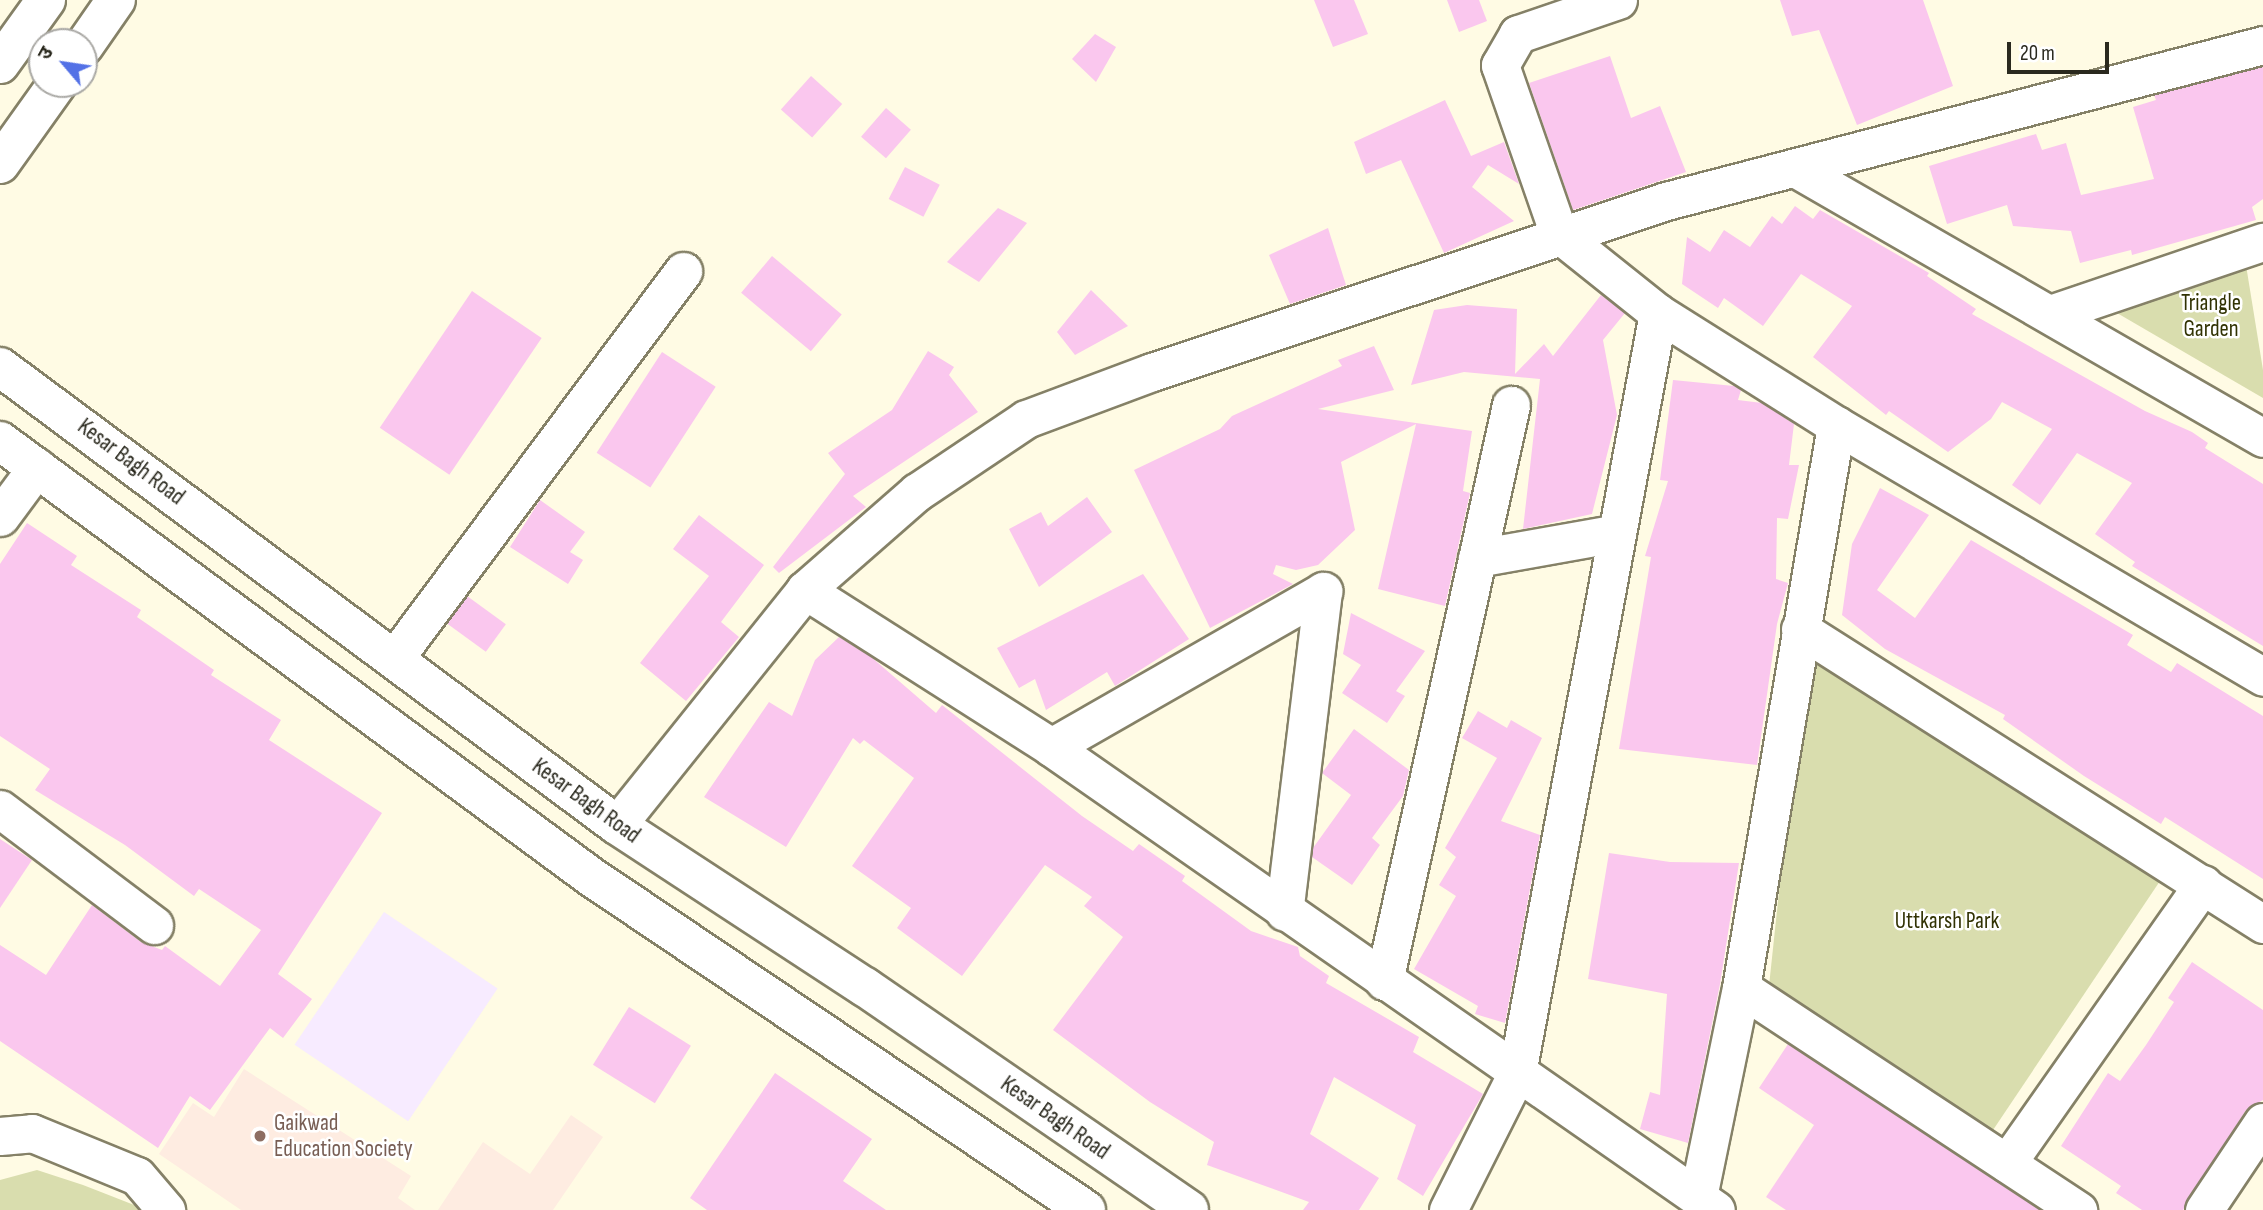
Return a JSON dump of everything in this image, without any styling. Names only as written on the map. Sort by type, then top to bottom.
[{"type":"main road","points":[[0,64],[46,0]]},
{"type":"main road","points":[[97,28],[116,0]]},
{"type":"main road","points":[[0,164],[47,98]]},
{"type":"main road","name":"Kesar Bagh Road","points":[[0,367],[617,825],[865,987],[1189,1210]]},
{"type":"main road","points":[[0,441],[590,876],[1086,1210]]},
{"type":"street","points":[[1618,0],[1518,34],[1500,65],[1559,234],[1658,313],[1836,425],[2263,677]]},
{"type":"street","points":[[617,825],[805,590],[917,492],[1026,419],[1559,234],[1795,168],[2263,45]]},
{"type":"street","points":[[1795,168],[2053,313],[2263,438]]},
{"type":"street","points":[[2053,313],[2263,242]]},
{"type":"street","points":[[394,659],[682,271]]},
{"type":"street","points":[[1448,1210],[1517,1073],[1658,313]]},
{"type":"street","points":[[1384,981],[1511,405]]},
{"type":"street","points":[[805,590],[1051,747],[1284,912],[1707,1204],[1800,629],[1836,425]]},
{"type":"street","points":[[0,517],[37,467]]},
{"type":"street","points":[[1477,558],[1617,533]]},
{"type":"street","points":[[1051,747],[1323,591],[1284,912]]},
{"type":"street","points":[[1800,629],[2263,924]]},
{"type":"street","points":[[0,809],[154,925]]},
{"type":"street","points":[[2007,1163],[2203,884]]},
{"type":"street","points":[[1741,989],[2078,1210]]},
{"type":"street","points":[[2204,1210],[2263,1122]]},
{"type":"street","points":[[0,1136],[32,1133],[137,1176],[166,1210]]},
{"type":"shaded area","points":[[384,912],[498,989],[408,1121],[295,1045]]},
{"type":"shaded area","name":"Gaikwad Education Society","points":[[244,1069],[411,1176],[398,1198],[415,1210],[241,1210],[159,1154],[193,1103],[214,1117]]},
{"type":"shaded area","name":"Gaikwad Education Society","points":[[571,1115],[603,1137],[553,1210],[438,1210],[483,1142],[530,1174]]},
{"type":"green space","name":"Triangle Garden","points":[[2245,259],[2263,370],[2263,398],[2105,306]]},
{"type":"green space","name":"Uttkarsh Park","points":[[1804,657],[2166,872],[1989,1136],[1769,986]]},
{"type":"green space","points":[[37,1170],[147,1210],[0,1210],[0,1180]]},
{"type":"building","points":[[1314,0],[1354,0],[1368,34],[1333,47]]},
{"type":"building","points":[[1447,0],[1479,0],[1487,21],[1459,32]]},
{"type":"building","points":[[1780,0],[1923,0],[1953,86],[1857,125],[1819,30],[1792,36]]},
{"type":"building","points":[[1095,34],[1116,47],[1096,82],[1072,59]]},
{"type":"building","points":[[1610,56],[1631,118],[1660,106],[1686,172],[1573,210],[1529,83]]},
{"type":"building","points":[[2263,67],[2263,199],[2252,207],[2256,220],[2132,255],[2131,250],[2080,263],[2071,231],[2013,226],[2007,205],[1947,224],[1929,166],[2036,134],[2042,150],[2066,143],[2081,195],[2154,179],[2133,107],[2156,100],[2154,95]]},
{"type":"building","points":[[811,76],[842,104],[812,138],[781,109]]},
{"type":"building","points":[[1445,100],[1471,156],[1504,142],[1519,184],[1488,165],[1472,187],[1514,221],[1444,253],[1401,160],[1366,174],[1354,142]]},
{"type":"building","points":[[886,108],[911,130],[886,158],[861,137]]},
{"type":"building","points":[[905,167],[940,185],[923,217],[889,199]]},
{"type":"building","points":[[1795,206],[1813,219],[1820,210],[1929,273],[1927,276],[1976,309],[1972,314],[2145,411],[2192,432],[2208,443],[2205,448],[2263,484],[2263,646],[2132,566],[2135,562],[2095,534],[2132,483],[2077,453],[2040,505],[2012,485],[2052,429],[2002,402],[1991,419],[1948,452],[1889,411],[1886,415],[1813,357],[1852,306],[1801,274],[1763,326],[1724,298],[1718,308],[1682,284],[1687,237],[1710,252],[1724,230],[1750,247],[1772,216],[1782,224]]},
{"type":"building","points":[[998,208],[1027,223],[979,282],[947,262]]},
{"type":"building","points":[[1328,228],[1346,285],[1290,304],[1269,255]]},
{"type":"building","points":[[772,256],[842,314],[811,351],[741,293]]},
{"type":"building","points":[[1091,290],[1128,326],[1075,355],[1057,332]]},
{"type":"building","points":[[472,291],[542,338],[449,475],[380,428]]},
{"type":"building","points":[[1601,295],[1625,313],[1603,340],[1617,415],[1592,514],[1523,529],[1540,379],[1464,372],[1411,385],[1434,310],[1467,305],[1517,309],[1515,374],[1544,344],[1553,356]]},
{"type":"building","points":[[1374,346],[1394,390],[1318,409],[1472,431],[1463,491],[1470,493],[1445,606],[1378,589],[1416,424],[1341,462],[1355,530],[1318,565],[1296,570],[1276,565],[1273,574],[1293,584],[1210,628],[1134,470],[1220,429],[1232,416],[1342,366],[1338,360]]},
{"type":"building","points":[[928,351],[954,367],[949,375],[978,412],[853,496],[866,507],[779,573],[773,567],[845,474],[828,453],[892,410]]},
{"type":"building","points":[[662,352],[716,387],[650,487],[597,453]]},
{"type":"building","points":[[1673,380],[1734,386],[1741,390],[1738,400],[1762,403],[1794,424],[1789,465],[1799,465],[1788,519],[1777,518],[1776,579],[1788,583],[1777,624],[1757,765],[1619,749],[1651,557],[1645,556],[1668,481],[1660,480]]},
{"type":"building","points":[[1880,488],[1929,515],[1877,590],[1915,618],[1971,540],[2133,635],[2127,645],[2171,672],[2177,663],[2263,716],[2263,879],[2165,817],[2161,824],[2084,776],[2003,719],[2005,715],[1885,649],[1842,615],[1852,544]]},
{"type":"building","points":[[1087,497],[1112,532],[1039,587],[1009,529],[1041,512],[1048,526]]},
{"type":"building","points":[[540,500],[585,532],[570,552],[583,560],[568,584],[510,547]]},
{"type":"building","points":[[699,515],[764,565],[721,622],[739,637],[686,701],[640,663],[709,576],[673,549]]},
{"type":"building","points":[[27,523],[77,556],[71,565],[141,610],[137,617],[214,670],[211,675],[281,720],[269,740],[382,813],[278,974],[312,999],[283,1038],[270,1028],[210,1110],[190,1096],[158,1148],[0,1041],[0,945],[46,975],[92,905],[141,942],[162,950],[165,946],[220,986],[261,930],[199,889],[194,896],[125,845],[35,790],[50,769],[0,736],[0,564]]},
{"type":"building","points":[[1143,574],[1189,639],[1115,686],[1107,672],[1046,710],[1035,679],[1019,688],[997,648]]},
{"type":"building","points":[[467,596],[506,624],[486,652],[447,624]]},
{"type":"building","points":[[1351,613],[1425,651],[1396,691],[1405,696],[1387,723],[1342,693],[1361,665],[1343,654]]},
{"type":"building","points":[[839,637],[870,656],[936,713],[942,705],[1082,816],[1133,851],[1139,844],[1185,876],[1182,881],[1251,931],[1298,947],[1300,956],[1329,976],[1326,983],[1419,1037],[1413,1052],[1483,1094],[1423,1196],[1397,1179],[1416,1125],[1334,1077],[1310,1134],[1379,1178],[1359,1210],[1303,1210],[1309,1202],[1207,1165],[1214,1142],[1150,1102],[1053,1030],[1123,937],[1084,906],[1092,897],[1045,865],[962,976],[897,928],[911,908],[852,866],[914,778],[864,740],[860,744],[853,738],[786,847],[704,797],[769,702],[792,716],[815,660]]},
{"type":"building","points":[[1478,711],[1507,728],[1511,720],[1542,738],[1501,821],[1540,835],[1505,1023],[1475,1014],[1478,1006],[1414,969],[1456,896],[1439,885],[1456,857],[1445,848],[1497,758],[1462,738]]},
{"type":"building","points":[[1354,729],[1409,770],[1403,796],[1372,838],[1380,845],[1352,885],[1312,857],[1313,848],[1351,795],[1322,773]]},
{"type":"building","points":[[0,839],[32,860],[0,908]]},
{"type":"building","points":[[1609,853],[1670,862],[1739,863],[1720,984],[1688,1143],[1640,1129],[1650,1092],[1660,1095],[1667,994],[1588,979]]},
{"type":"building","points":[[2192,962],[2263,1010],[2263,1100],[2246,1110],[2183,1210],[2142,1210],[2116,1193],[2121,1186],[2061,1146],[2108,1073],[2120,1081],[2146,1045],[2174,1002],[2168,998]]},
{"type":"building","points":[[629,1007],[691,1046],[655,1103],[593,1065]]},
{"type":"building","points":[[1788,1044],[2040,1210],[1786,1210],[1766,1197],[1814,1125],[1759,1088]]},
{"type":"building","points":[[775,1073],[872,1139],[843,1181],[886,1210],[707,1210],[690,1198]]},
{"type":"place","name":"Gaikwad Education Society","points":[[260,1136]]}]
